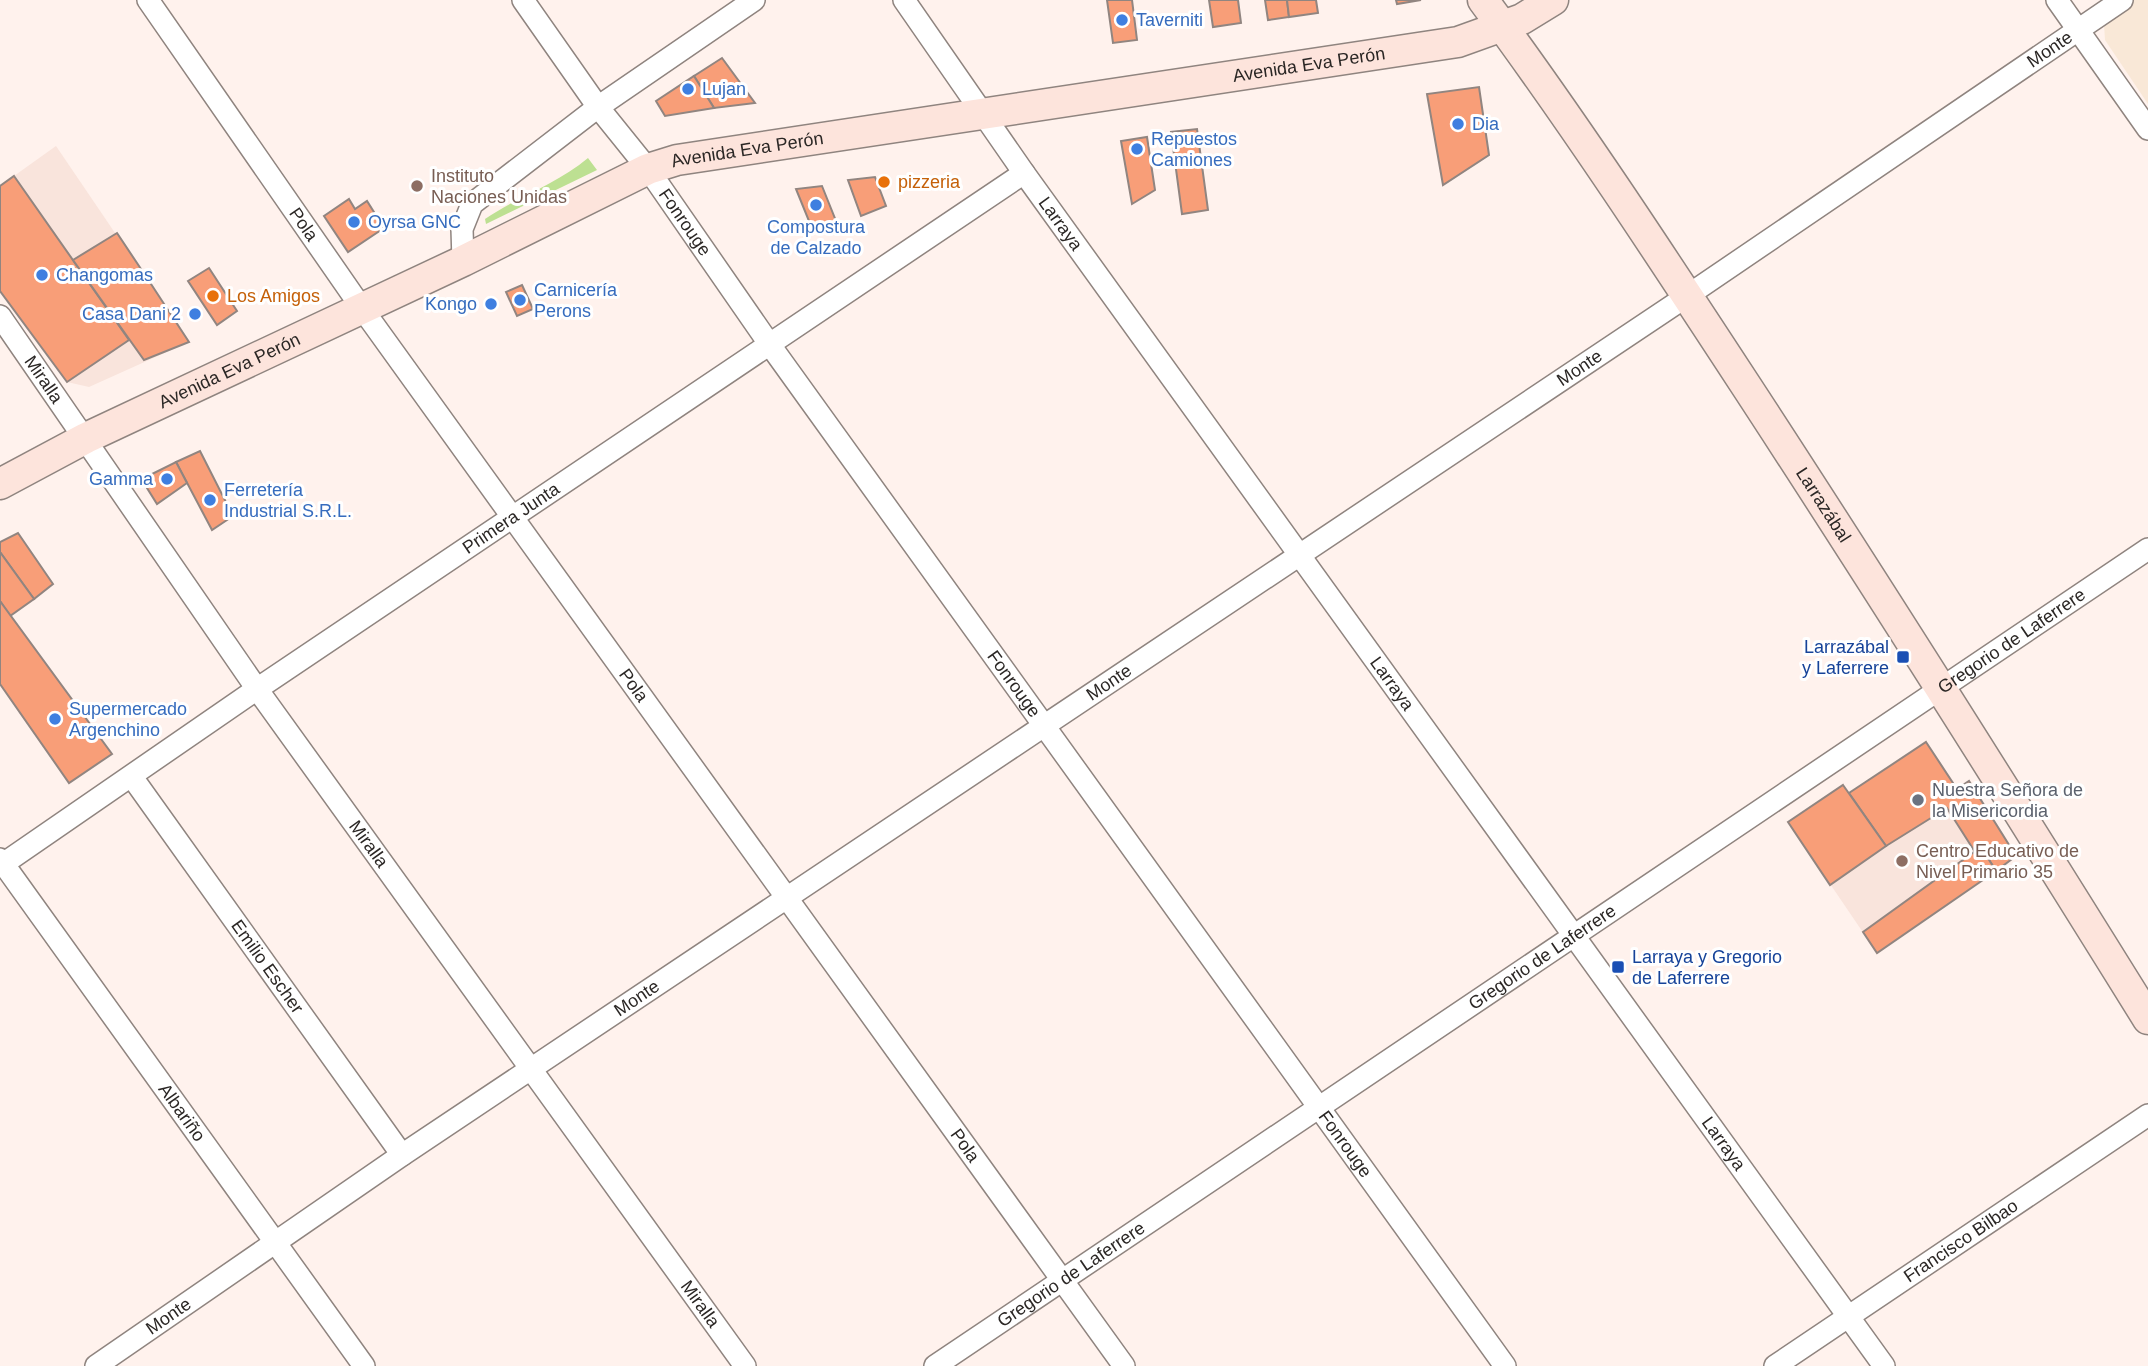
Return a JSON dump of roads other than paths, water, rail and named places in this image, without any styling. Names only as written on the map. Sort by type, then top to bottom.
[{"type":"main road","name":"Larrazábal","points":[[1483,0],[1534,67],[1687,296],[1942,688],[2148,1018]]},
{"type":"main road","name":"Avenida Eva Perón","points":[[0,484],[86,438],[463,261],[648,169],[677,160],[1458,42],[1504,28],[1553,0]]},
{"type":"street","name":"Pola","points":[[148,0],[361,307],[1124,1366]]},
{"type":"street","name":"Fonrouge","points":[[523,0],[598,107],[648,169],[770,345],[1505,1366]]},
{"type":"street","points":[[463,261],[462,229],[472,204],[598,107],[754,0]]},
{"type":"street","name":"Larraya","points":[[904,0],[1024,173],[1300,552],[1884,1366]]},
{"type":"street","points":[[2057,0],[2148,130]]},
{"type":"street","name":"Monte","points":[[96,1366],[402,1155],[533,1071],[1300,552],[1687,296],[2122,0]]},
{"type":"street","name":"Primera Junta","points":[[1,863],[1024,173]]},
{"type":"street","name":"Miralla","points":[[0,316],[257,689],[745,1366]]},
{"type":"street","name":"Gregorio de Laferrere","points":[[935,1366],[2148,549]]},
{"type":"street","name":"Emilio Escher","points":[[132,777],[402,1155]]},
{"type":"street","name":"Albariño","points":[[1,863],[364,1366]]},
{"type":"street","name":"Francisco Bilbao","points":[[1775,1366],[2148,1115]]},
{"type":"place","name":"Taverniti","points":[[1122,20]]},
{"type":"place","name":"Lujan","points":[[688,89]]},
{"type":"place","name":"Dia","points":[[1458,124]]},
{"type":"place","name":"Repuestos Camiones","points":[[1137,149]]},
{"type":"place","name":"pizzeria","points":[[884,182]]},
{"type":"place","name":"Instituto Naciones Unidas","points":[[417,186]]},
{"type":"place","name":"Compostura de Calzado","points":[[816,205]]},
{"type":"place","name":"Oyrsa GNC","points":[[354,222]]},
{"type":"place","name":"Changomas","points":[[42,275]]},
{"type":"place","name":"Los Amigos","points":[[213,296]]},
{"type":"place","name":"Carnicería Perons","points":[[520,300]]},
{"type":"place","name":"Kongo","points":[[491,304]]},
{"type":"place","name":"Casa Dani 2","points":[[195,314]]},
{"type":"place","name":"Gamma","points":[[167,479]]},
{"type":"place","name":"Ferretería Industrial S.R.L.","points":[[210,500]]},
{"type":"place","name":"Larrazábal y Laferrere","points":[[1903,657]]},
{"type":"place","name":"Supermercado Argenchino","points":[[55,719]]},
{"type":"place","name":"Nuestra Señora de la Misericordia","points":[[1918,800]]},
{"type":"place","name":"Centro Educativo de Nivel Primario 35","points":[[1902,861]]},
{"type":"place","name":"Larraya y Gregorio de Laferrere","points":[[1618,967]]}]
